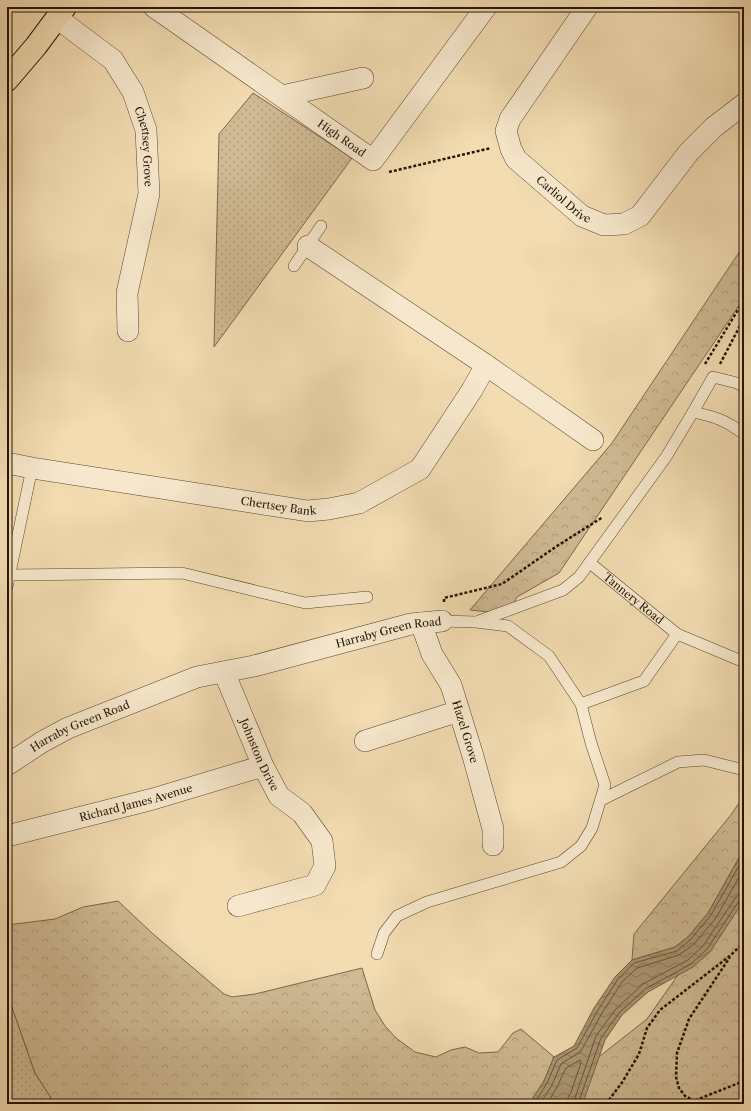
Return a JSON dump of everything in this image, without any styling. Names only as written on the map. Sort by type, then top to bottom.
[{"type":"main road","points":[[7,80],[61,12]]},
{"type":"street","name":"High Road","points":[[154,7],[373,160],[486,7]]},
{"type":"street","name":"Carliol Drive","points":[[587,7],[510,119],[506,131],[511,149],[516,159],[582,216],[604,225],[624,224],[640,216],[689,152],[714,127],[744,104]]},
{"type":"street","name":"Chertsey Grove","points":[[61,12],[113,60],[133,92],[146,130],[149,194],[127,293],[128,331]]},
{"type":"street","points":[[282,96],[363,78]]},
{"type":"street","points":[[308,246],[486,365],[593,440]]},
{"type":"street","name":"Chertsey Bank","points":[[7,463],[308,511],[360,503],[420,469],[472,390],[486,365]]},
{"type":"street","name":"Harraby Green Road","points":[[7,765],[42,742],[86,720],[197,677],[254,666],[411,624],[442,621]]},
{"type":"street","name":"Hazel Grove","points":[[421,623],[432,654],[451,685],[493,829],[493,845]]},
{"type":"street","name":"Johnston Drive","points":[[224,672],[263,766],[279,796],[302,813],[322,841],[325,866],[315,885],[238,906]]},
{"type":"street","points":[[365,741],[459,711]]},
{"type":"street","name":"Richard James Avenue","points":[[7,836],[153,799],[263,766]]},
{"type":"lane","points":[[294,266],[321,226]]},
{"type":"lane","points":[[476,622],[563,590],[579,577],[666,457],[713,377],[737,383],[744,387]]},
{"type":"lane","points":[[693,412],[716,417],[730,424],[744,434]]},
{"type":"lane","points":[[7,587],[32,468]]},
{"type":"lane","name":"Tannery Road","points":[[590,563],[678,634],[744,662]]},
{"type":"lane","points":[[10,575],[182,572],[306,603],[367,597]]},
{"type":"lane","name":"Harraby Green Road","points":[[377,954],[384,933],[397,916],[427,902],[561,862],[581,846],[592,828],[605,785],[591,743],[581,704],[549,656],[508,626],[476,622],[442,621]]},
{"type":"lane","points":[[581,704],[644,681],[678,634]]},
{"type":"lane","points":[[601,800],[678,762],[704,760],[744,770]]},
{"type":"path","points":[[373,160],[384,173],[509,143]]},
{"type":"path","points":[[702,369],[734,314],[744,300]]},
{"type":"path","points":[[713,377],[744,318]]},
{"type":"path","points":[[442,621],[444,598],[502,584],[557,546],[604,517]]},
{"type":"path","points":[[606,1104],[623,1081],[638,1054],[647,1028],[660,1010],[731,955],[744,942]]},
{"type":"path","points":[[696,1101],[685,1096],[679,1088],[676,1077],[677,1053],[689,1020],[731,955]]},
{"type":"path","points":[[686,1104],[744,1081]]},
{"type":"green space","points":[[253,93],[352,158],[214,347],[219,134]]},
{"type":"green space","points":[[744,245],[744,298],[559,573],[517,597],[508,614],[470,610],[612,443]]},
{"type":"green space","points":[[744,796],[744,849],[708,913],[688,937],[675,947],[632,960],[634,934],[730,816]]},
{"type":"green space","points":[[744,881],[744,1104],[539,1104],[647,1019]]},
{"type":"green space","points":[[118,901],[153,934],[224,994],[232,997],[255,994],[362,968],[375,1010],[385,1026],[396,1038],[415,1052],[436,1057],[451,1050],[465,1047],[479,1053],[498,1052],[513,1033],[521,1029],[554,1057],[544,1081],[529,1104],[55,1104],[35,1073],[7,993],[7,925],[55,919],[83,907]]},
{"type":"green space","points":[[7,993],[35,1073],[55,1104],[7,1104]]},
{"type":"water","points":[[744,849],[744,900],[710,952],[693,967],[648,992],[622,1015],[605,1040],[584,1100],[580,1104],[529,1104],[544,1081],[554,1057],[574,1046],[594,1008],[615,977],[632,960],[675,947],[688,937],[708,913]]}]
